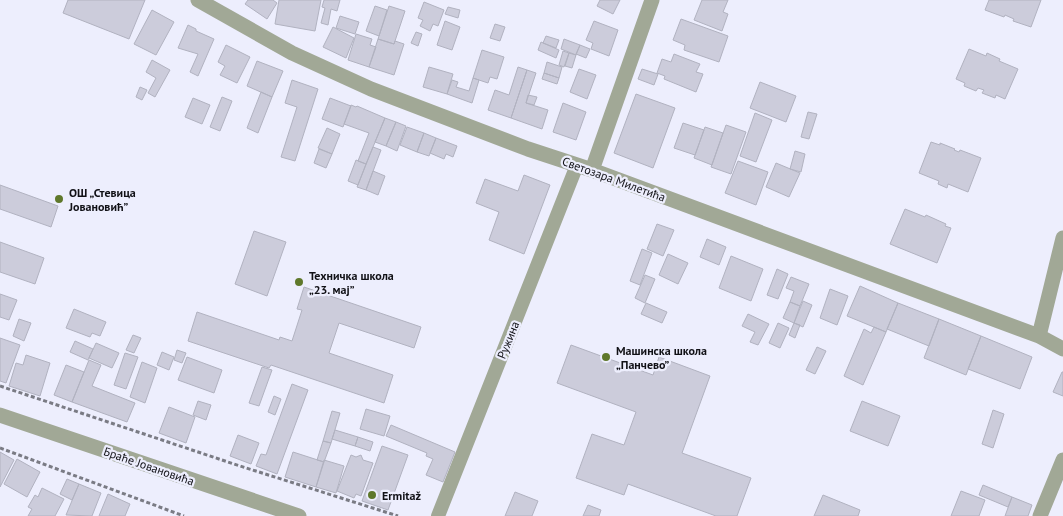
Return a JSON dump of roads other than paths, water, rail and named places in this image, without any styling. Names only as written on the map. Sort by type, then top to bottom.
[{"type":"street","name":"Светозара Милетића","points":[[198,0],[292,53],[371,89],[528,149],[592,170],[1039,336],[1063,349]]},
{"type":"street","points":[[592,170],[652,0]]},
{"type":"street","name":"Ружина","points":[[438,516],[577,165]]},
{"type":"street","points":[[1039,336],[1063,238]]},
{"type":"street","name":"Браће Јовановића","points":[[0,415],[299,516]]},
{"type":"street","points":[[1040,516],[1063,460]]},
{"type":"place","name":"ОШ „Стевица Јовановић”","points":[[59,199]]},
{"type":"place","name":"Техничка школа „23. мај”","points":[[299,282]]},
{"type":"place","name":"Машинска школа „Панчево”","points":[[606,357]]},
{"type":"place","name":"Ermitaž","points":[[372,495]]}]
